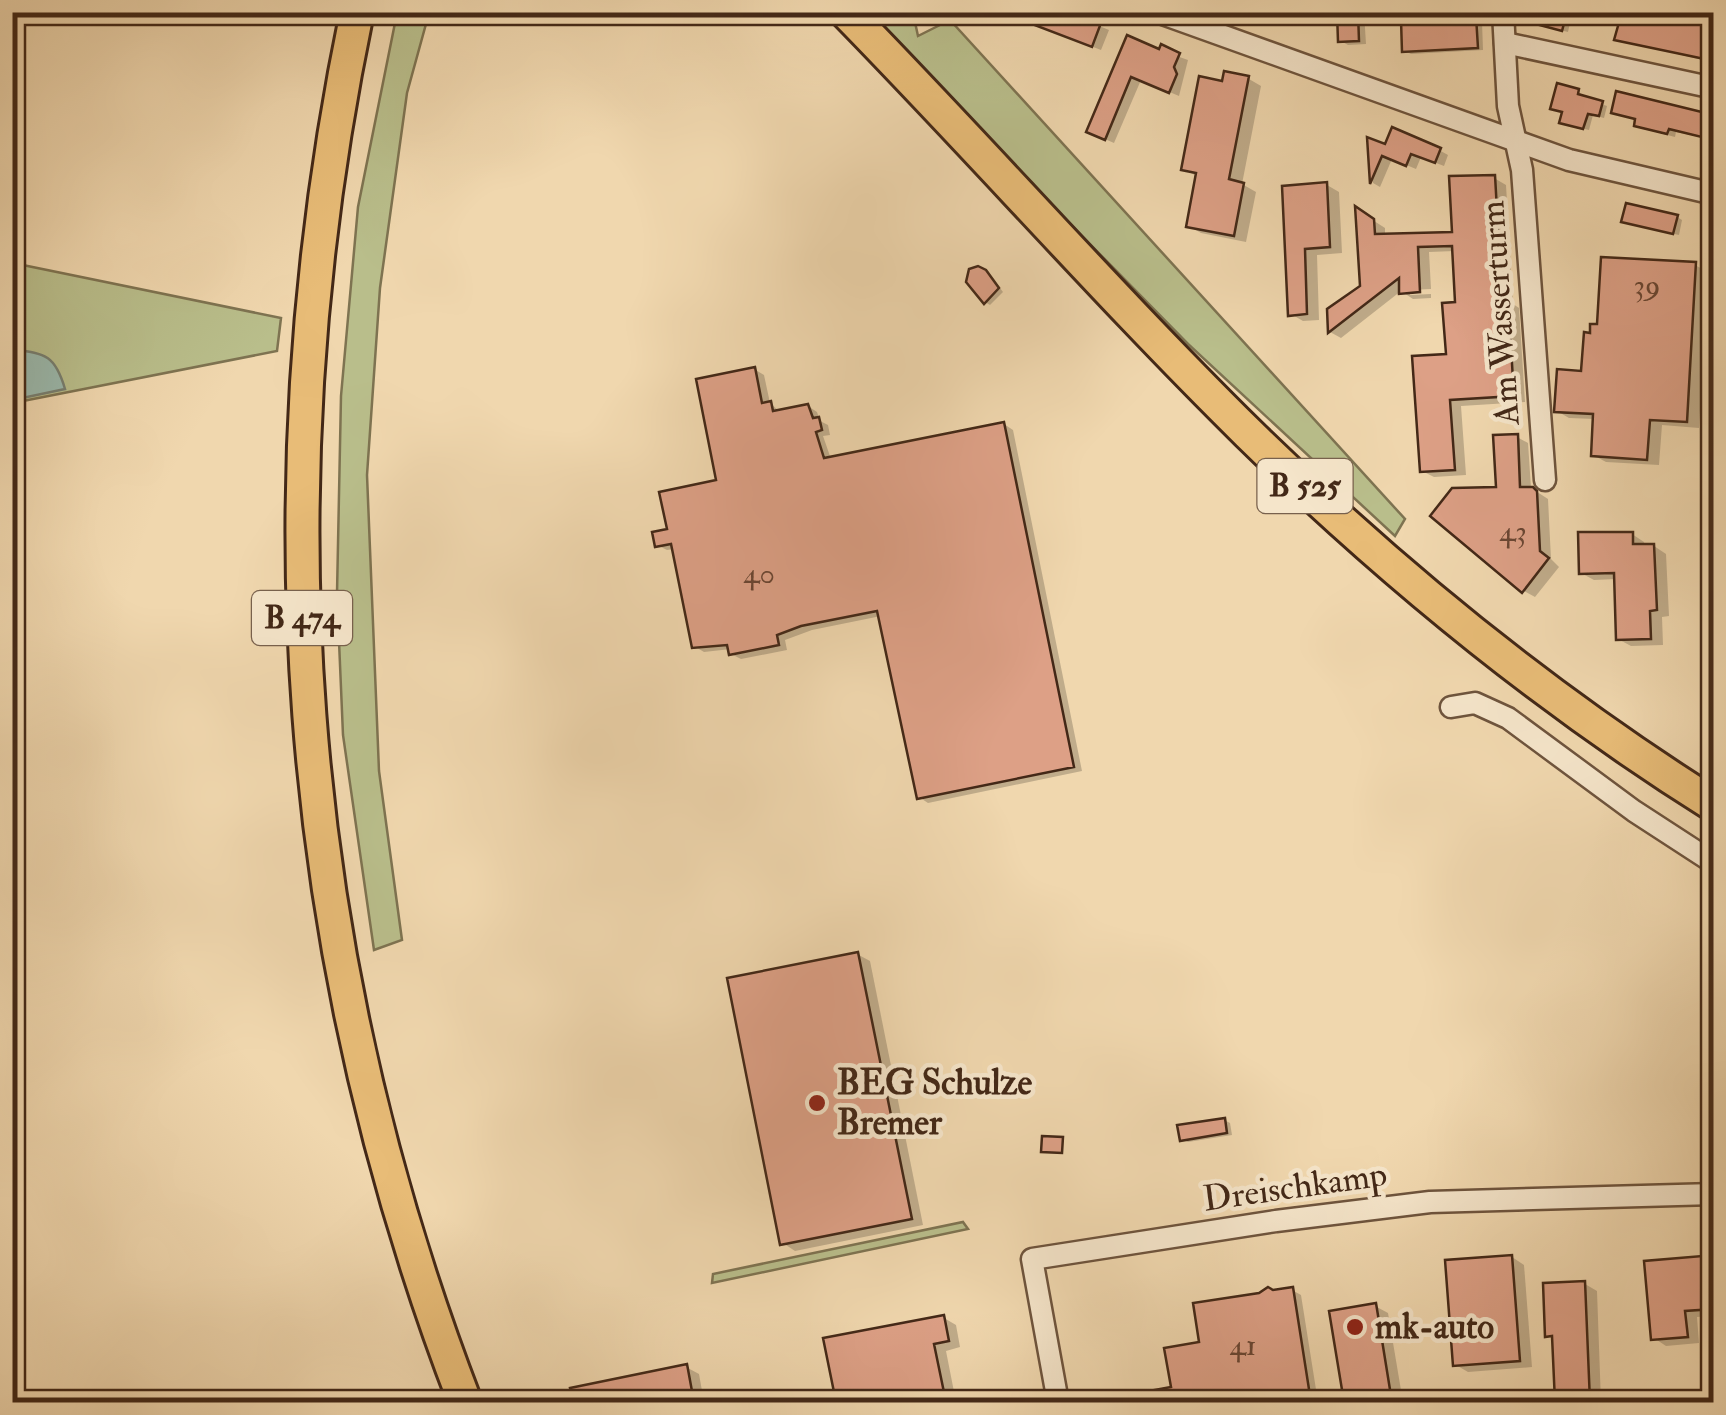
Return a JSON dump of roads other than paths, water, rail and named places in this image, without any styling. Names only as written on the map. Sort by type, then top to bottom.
[{"type":"main road","name":"B 474","points":[[357,12],[321,218],[304,397],[300,552],[310,748],[329,902],[363,1074],[400,1217],[465,1402]]},
{"type":"main road","name":"B 525","points":[[846,12],[1175,358],[1322,502],[1475,636],[1528,677],[1714,805]]},
{"type":"street","points":[[1157,12],[1569,160],[1714,194]]},
{"type":"street","name":"Am Wasserturm","points":[[1503,12],[1508,106],[1522,170],[1545,480]]},
{"type":"street","points":[[1504,43],[1714,88]]},
{"type":"street","points":[[1450,707],[1475,703],[1508,718],[1634,811],[1714,862]]},
{"type":"street","name":"Dreischkamp","points":[[1058,1402],[1032,1258],[1430,1202],[1714,1194]]},
{"type":"place","name":"BEG Schulze Bremer","points":[[817,1103]]},
{"type":"place","name":"mk-auto","points":[[1355,1327]]}]
